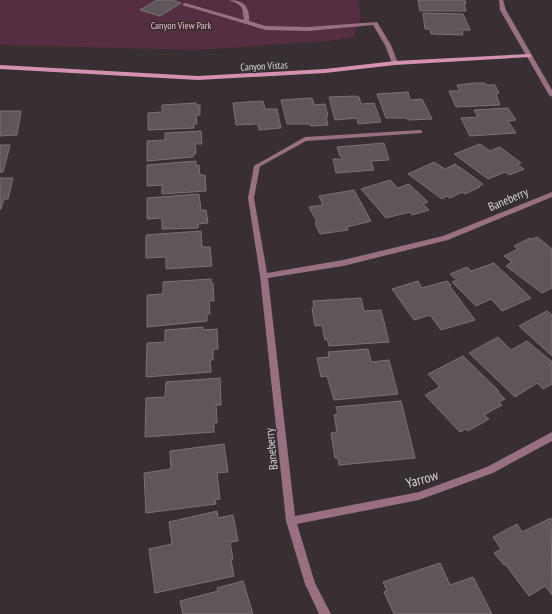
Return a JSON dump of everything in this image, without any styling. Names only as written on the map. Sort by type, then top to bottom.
[{"type":"street","points":[[231,0],[238,2],[248,12],[246,22]]},
{"type":"street","points":[[501,0],[503,10],[552,95]]},
{"type":"street","points":[[185,5],[266,28],[308,29],[375,23],[388,45],[395,62]]},
{"type":"street","name":"Canyon Vistas","points":[[0,67],[198,78],[326,71],[395,62],[529,56]]},
{"type":"street","name":"Baneberry","points":[[325,614],[310,584],[291,521],[264,276],[251,198],[257,166],[305,139],[420,132]]},
{"type":"street","name":"Baneberry","points":[[264,276],[343,263],[445,238],[552,194]]},
{"type":"street","name":"Yarrow","points":[[291,521],[419,496],[490,470],[552,436]]},
{"type":"green space","name":"Canyon View Park","points":[[0,0],[358,0],[361,17],[354,37],[328,41],[198,50],[0,45]]},
{"type":"building","points":[[157,0],[171,0],[181,3],[160,16],[140,10]]},
{"type":"building","points":[[418,0],[465,0],[466,4],[464,4],[466,11],[420,11]]},
{"type":"building","points":[[423,13],[463,14],[470,30],[462,30],[463,35],[431,34],[430,29],[425,29]]},
{"type":"building","points":[[476,83],[495,85],[499,93],[496,94],[500,105],[456,107],[449,91],[460,91],[457,85]]},
{"type":"building","points":[[408,92],[410,100],[422,99],[432,119],[408,120],[406,118],[386,118],[377,94]]},
{"type":"building","points":[[329,97],[359,97],[361,104],[374,103],[381,122],[358,124],[357,118],[335,120]]},
{"type":"building","points":[[312,98],[314,105],[325,104],[328,116],[326,117],[328,125],[311,126],[310,124],[287,124],[281,100]]},
{"type":"building","points":[[263,101],[265,109],[277,109],[281,128],[259,130],[258,124],[236,125],[233,103]]},
{"type":"building","points":[[196,103],[196,105],[200,105],[200,115],[196,115],[197,124],[194,124],[194,128],[148,130],[148,113],[162,112],[162,105]]},
{"type":"building","points":[[508,108],[516,120],[508,121],[516,133],[470,136],[461,118],[478,117],[474,110]]},
{"type":"building","points":[[0,111],[21,111],[17,135],[0,136]]},
{"type":"building","points":[[201,131],[202,144],[195,144],[196,153],[193,157],[147,161],[147,141],[165,140],[165,133]]},
{"type":"building","points":[[384,143],[389,160],[371,161],[374,170],[336,173],[333,159],[342,159],[337,147]]},
{"type":"building","points":[[480,144],[490,151],[500,147],[521,163],[517,164],[524,169],[509,175],[505,172],[488,179],[454,154]]},
{"type":"building","points":[[0,145],[10,145],[3,172],[0,172]]},
{"type":"building","points":[[196,161],[196,166],[199,165],[200,175],[205,175],[206,191],[162,194],[162,185],[147,186],[147,165]]},
{"type":"building","points":[[434,162],[445,169],[455,164],[483,184],[465,194],[462,192],[450,198],[447,196],[442,199],[408,174]]},
{"type":"building","points":[[0,178],[13,178],[8,199],[4,199],[1,209],[0,209]]},
{"type":"building","points":[[390,180],[398,188],[409,184],[428,202],[423,204],[429,210],[412,215],[410,212],[386,218],[361,189]]},
{"type":"building","points":[[354,190],[371,221],[347,227],[348,230],[320,234],[315,223],[317,222],[309,207],[323,205],[319,196]]},
{"type":"building","points":[[199,194],[201,210],[206,210],[208,223],[198,224],[198,228],[162,229],[162,218],[147,219],[147,198]]},
{"type":"building","points":[[201,231],[202,247],[210,247],[212,266],[166,269],[166,257],[146,258],[146,235]]},
{"type":"building","points":[[537,237],[552,249],[552,288],[542,293],[506,266],[512,262],[504,256],[518,249],[514,246],[530,238],[532,239]]},
{"type":"building","points":[[494,263],[531,298],[502,311],[491,299],[476,306],[452,282],[457,280],[450,274],[467,267],[471,271]]},
{"type":"building","points":[[211,279],[211,283],[213,283],[214,301],[209,301],[210,314],[207,314],[207,321],[147,327],[147,295],[163,294],[163,282]]},
{"type":"building","points":[[418,281],[422,288],[447,281],[475,320],[441,330],[430,315],[414,320],[392,289]]},
{"type":"building","points":[[361,298],[364,311],[381,310],[389,342],[329,346],[327,339],[325,340],[322,325],[315,326],[312,308],[314,307],[313,301]]},
{"type":"building","points":[[547,311],[552,315],[552,356],[519,326]]},
{"type":"building","points":[[203,327],[203,330],[217,329],[218,349],[213,349],[213,360],[210,360],[211,372],[146,377],[147,343],[165,342],[165,330]]},
{"type":"building","points":[[498,337],[511,350],[527,341],[551,361],[552,384],[543,389],[537,383],[515,397],[469,353]]},
{"type":"building","points":[[368,349],[371,362],[389,360],[398,394],[334,400],[327,376],[321,377],[317,358],[329,357],[328,352]]},
{"type":"building","points":[[463,356],[499,391],[498,392],[505,399],[499,402],[502,405],[484,415],[489,419],[468,431],[466,429],[460,432],[425,395],[440,387],[428,374]]},
{"type":"building","points":[[220,378],[221,405],[216,405],[217,423],[214,423],[214,432],[145,437],[146,398],[165,397],[166,382]]},
{"type":"building","points":[[401,401],[415,458],[339,465],[338,458],[335,458],[331,433],[337,432],[334,415],[338,414],[336,407]]},
{"type":"building","points":[[224,444],[228,472],[217,473],[220,499],[215,500],[216,504],[146,513],[144,473],[171,469],[170,451]]},
{"type":"building","points":[[217,511],[218,518],[233,515],[238,541],[230,542],[234,576],[155,593],[149,549],[172,544],[169,522]]},
{"type":"building","points":[[551,518],[552,595],[545,586],[529,596],[505,564],[504,565],[494,553],[501,549],[493,537],[517,524],[522,532]]},
{"type":"building","points":[[440,563],[450,585],[473,577],[492,614],[394,614],[384,592],[387,591],[383,582]]},
{"type":"building","points":[[243,581],[253,614],[183,614],[180,601],[218,591],[217,588]]}]
